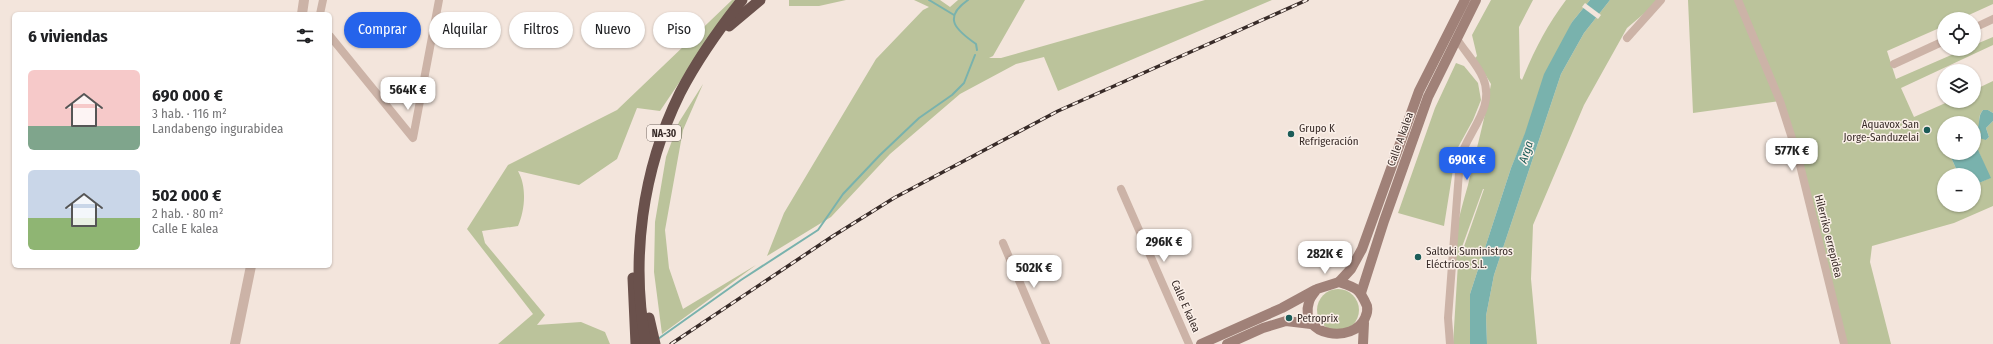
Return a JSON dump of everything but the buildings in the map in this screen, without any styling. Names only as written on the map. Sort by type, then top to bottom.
[{"type":"highway","name":"NA-30","points":[[646,344],[641,316],[639,275],[641,223],[645,200],[659,145],[680,93],[721,26],[742,0]]},
{"type":"highway","name":"NA-30","points":[[706,50],[736,18],[760,0]]},
{"type":"highway","points":[[636,344],[641,316],[634,253],[641,223]]},
{"type":"highway","points":[[641,316],[655,344]]},
{"type":"main road","name":"Calle A kalea","points":[[1339,282],[1351,270],[1362,249],[1420,91],[1465,0]]},
{"type":"main road","name":"Calle A kalea","points":[[1361,293],[1384,221],[1428,97],[1476,0]]},
{"type":"main road","points":[[1363,344],[1364,323],[1368,310],[1361,293],[1357,288],[1339,282],[1317,289],[1309,301],[1308,312],[1311,324],[1317,332],[1337,342],[1360,329],[1364,323]]},
{"type":"main road","name":"Calle E kalea","points":[[1201,344],[1282,308],[1317,289]]},
{"type":"main road","points":[[1227,344],[1263,328],[1286,322],[1311,324]]},
{"type":"street","points":[[302,12],[304,0]]},
{"type":"street","points":[[320,12],[323,0]]},
{"type":"street","points":[[332,38],[413,138],[439,0]]},
{"type":"street","points":[[1627,38],[1661,0]]},
{"type":"street","name":"Hilerriko errepidea","points":[[1738,0],[1780,101],[1798,157],[1844,344]]},
{"type":"street","points":[[1981,25],[1993,19]]},
{"type":"street","points":[[1450,344],[1448,318],[1460,159],[1463,149],[1482,113],[1487,96],[1483,78],[1457,39]]},
{"type":"street","points":[[1894,64],[1937,45]]},
{"type":"street","name":"Calle E kalea","points":[[1121,189],[1189,344]]},
{"type":"street","points":[[1002,242],[1046,344]]},
{"type":"street","points":[[235,344],[252,268]]},
{"type":"green space","points":[[732,0],[735,0],[705,44],[705,26]]},
{"type":"green space","points":[[789,0],[846,0],[819,6],[789,6]]},
{"type":"green space","points":[[914,0],[940,0],[950,7],[958,0],[1025,0],[993,56],[989,58],[1001,58],[1205,0],[1272,0],[1058,91],[1044,57],[1016,64],[960,94],[890,154],[831,217],[767,256],[784,213],[876,59],[923,10],[929,7]]},
{"type":"green space","points":[[1491,0],[1533,0],[1519,27],[1520,78],[1522,80],[1541,38],[1566,0],[1590,0],[1572,22],[1511,168],[1470,294],[1470,344],[1453,344],[1458,263],[1451,263],[1452,253],[1491,84],[1475,58],[1477,56],[1472,35]],"holes":[[[1484,189],[1460,258],[1462,247]]]},
{"type":"green space","points":[[1610,0],[1660,0],[1627,28],[1584,105],[1533,225],[1531,279],[1537,344],[1487,344],[1486,316],[1494,275],[1561,74],[1584,33]]},
{"type":"green space","points":[[1688,0],[1993,0],[1993,4],[1975,12],[1937,12],[1937,29],[1887,51],[1896,79],[1949,56],[1969,56],[1952,64],[1937,64],[1937,71],[1901,88],[1914,117],[1937,107],[1937,108],[1981,108],[1981,87],[1993,81],[1993,113],[1988,110],[1983,110],[1980,116],[1937,116],[1937,160],[1952,160],[1956,168],[1937,168],[1937,212],[1979,212],[1954,223],[1872,246],[1870,262],[1891,344],[1844,344],[1780,101],[1693,113]]},
{"type":"green space","points":[[1993,37],[1993,45],[1981,51],[1981,42]]},
{"type":"green space","points":[[682,48],[703,48],[660,111],[637,108],[617,159],[579,185],[518,171],[523,184],[524,198],[518,226],[482,231],[485,243],[545,315],[537,325],[581,322],[605,332],[610,344],[498,344],[533,314],[467,229],[508,165],[617,110]]},
{"type":"green space","points":[[1456,63],[1464,66],[1478,83],[1481,100],[1473,120],[1456,151],[1444,226],[1398,213],[1435,108]]},
{"type":"green space","points":[[703,84],[683,130],[665,230],[669,268],[683,309],[756,265],[662,334],[654,272],[655,222],[666,157],[679,122]]},
{"type":"green space","points":[[1993,121],[1993,206],[1981,211],[1981,182],[1990,178],[1981,157],[1981,129],[1986,140],[1989,137],[1986,128]]},
{"type":"green space","points":[[1338,289],[1353,295],[1359,310],[1353,325],[1338,331],[1323,325],[1317,310],[1323,295]]},
{"type":"water","name":"Arga","points":[[1590,0],[1610,0],[1584,33],[1561,74],[1494,275],[1486,316],[1487,344],[1470,344],[1470,294],[1511,168],[1525,133],[1544,74],[1572,22]]},
{"type":"water","points":[[1983,110],[1988,110],[1993,113],[1993,121],[1986,128],[1989,137],[1986,140],[1981,139],[1981,112]]},
{"type":"water","points":[[1981,156],[1991,178],[1981,182],[1981,168],[1956,168],[1952,160],[1981,160]]},
{"type":"pier","points":[[1585,3],[1601,15],[1598,19],[1582,7]]},
{"type":"waterway","points":[[929,0],[954,15]]},
{"type":"waterway","points":[[968,0],[955,12],[955,24],[963,34],[976,44],[977,50]]},
{"type":"waterway","points":[[658,339],[741,280],[818,230],[843,194],[880,155],[919,118],[952,95],[964,83],[975,55]]},
{"type":"railway","points":[[671,344],[833,236],[894,198],[1058,111],[1307,0]]},
{"type":"place","name":"Aquavox San Jorge-Sanduzelai","points":[[1927,130]]},
{"type":"place","name":"Grupo K Refrigeración","points":[[1291,134]]},
{"type":"place","name":"Saltoki Suministros Eléctricos S.L.","points":[[1418,257]]},
{"type":"place","name":"Petroprix","points":[[1289,318]]}]
